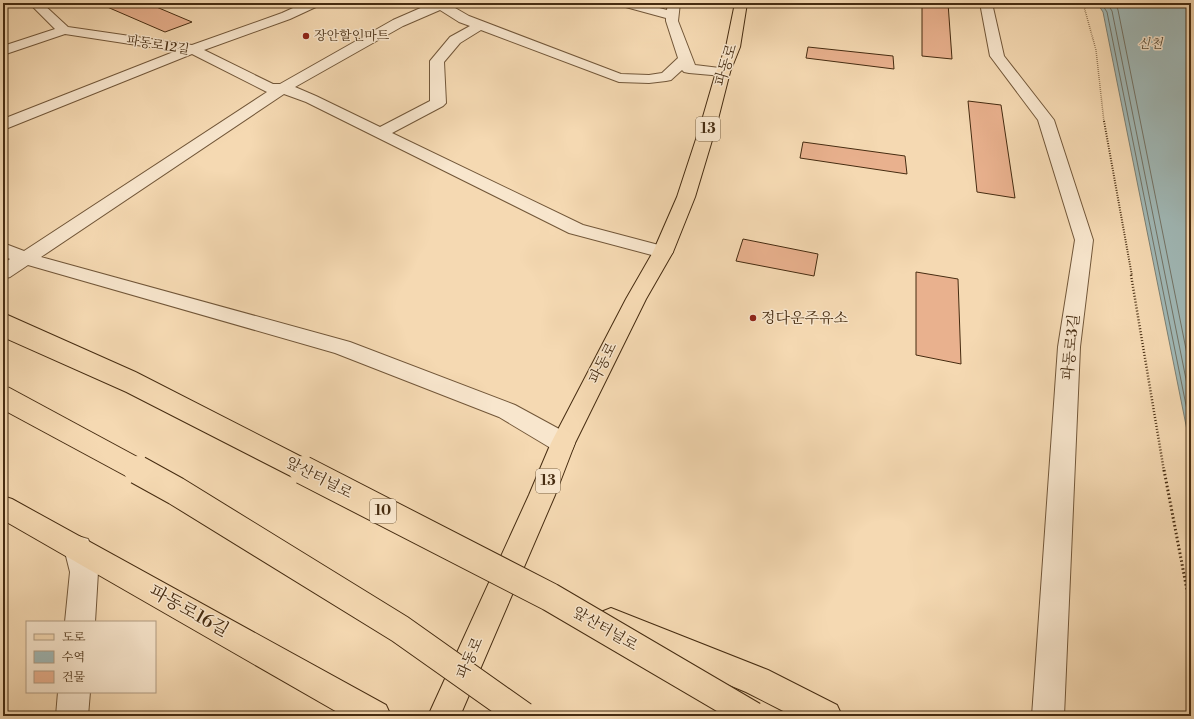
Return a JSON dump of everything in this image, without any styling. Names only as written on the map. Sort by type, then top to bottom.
[{"type":"main road","name":"파동로","points":[[444,716],[542,496],[563,443],[636,299],[663,252],[686,197],[708,128],[723,72],[733,47],[741,3]]},
{"type":"main road","name":"앞산터널로","points":[[3,325],[131,382],[550,597],[753,716]]},
{"type":"main road","points":[[3,397],[176,491],[400,629],[523,716]]},
{"type":"main road","name":"파동로16길","points":[[3,507],[375,716]]},
{"type":"main road","points":[[550,597],[757,681],[826,716]]},
{"type":"street","points":[[3,52],[64,30],[35,3]]},
{"type":"street","points":[[3,125],[157,62],[286,16],[314,3]]},
{"type":"street","points":[[626,3],[673,9],[672,21],[689,69],[723,72]]},
{"type":"street","name":"파동로3길","points":[[986,3],[996,56],[1046,120],[1084,240],[1069,347],[1048,716]]},
{"type":"street","points":[[3,273],[27,259],[283,88],[398,23],[441,4],[464,19],[619,78],[649,79],[666,77],[686,59]]},
{"type":"street","points":[[380,133],[438,103],[437,61],[455,40],[480,25]]},
{"type":"street","name":"파동로12길","points":[[64,30],[192,49],[270,88],[283,88],[311,99],[576,229],[663,252]]},
{"type":"street","points":[[3,249],[27,259],[342,347],[507,412],[563,443]]},
{"type":"street","points":[[78,548],[84,572],[80,621]]},
{"type":"street","points":[[72,716],[74,693]]},
{"type":"path","points":[[1083,3],[1096,50],[1103,116],[1127,247],[1156,430],[1191,611]]},
{"type":"water","name":"신천","points":[[1097,3],[1191,3],[1191,450],[1103,12]]},
{"type":"building","points":[[98,3],[147,3],[192,22],[165,32]]},
{"type":"building","points":[[922,3],[948,3],[952,59],[922,56]]},
{"type":"building","points":[[808,47],[893,56],[894,69],[806,58]]},
{"type":"building","points":[[968,101],[1001,105],[1015,198],[977,192]]},
{"type":"building","points":[[803,142],[905,156],[907,174],[800,158]]},
{"type":"building","points":[[743,239],[818,254],[814,276],[736,261]]},
{"type":"building","points":[[916,272],[958,279],[961,364],[916,355]]},
{"type":"place","name":"장안할인마트","points":[[306,36]]},
{"type":"place","name":"정다운주유소","points":[[753,318]]}]
